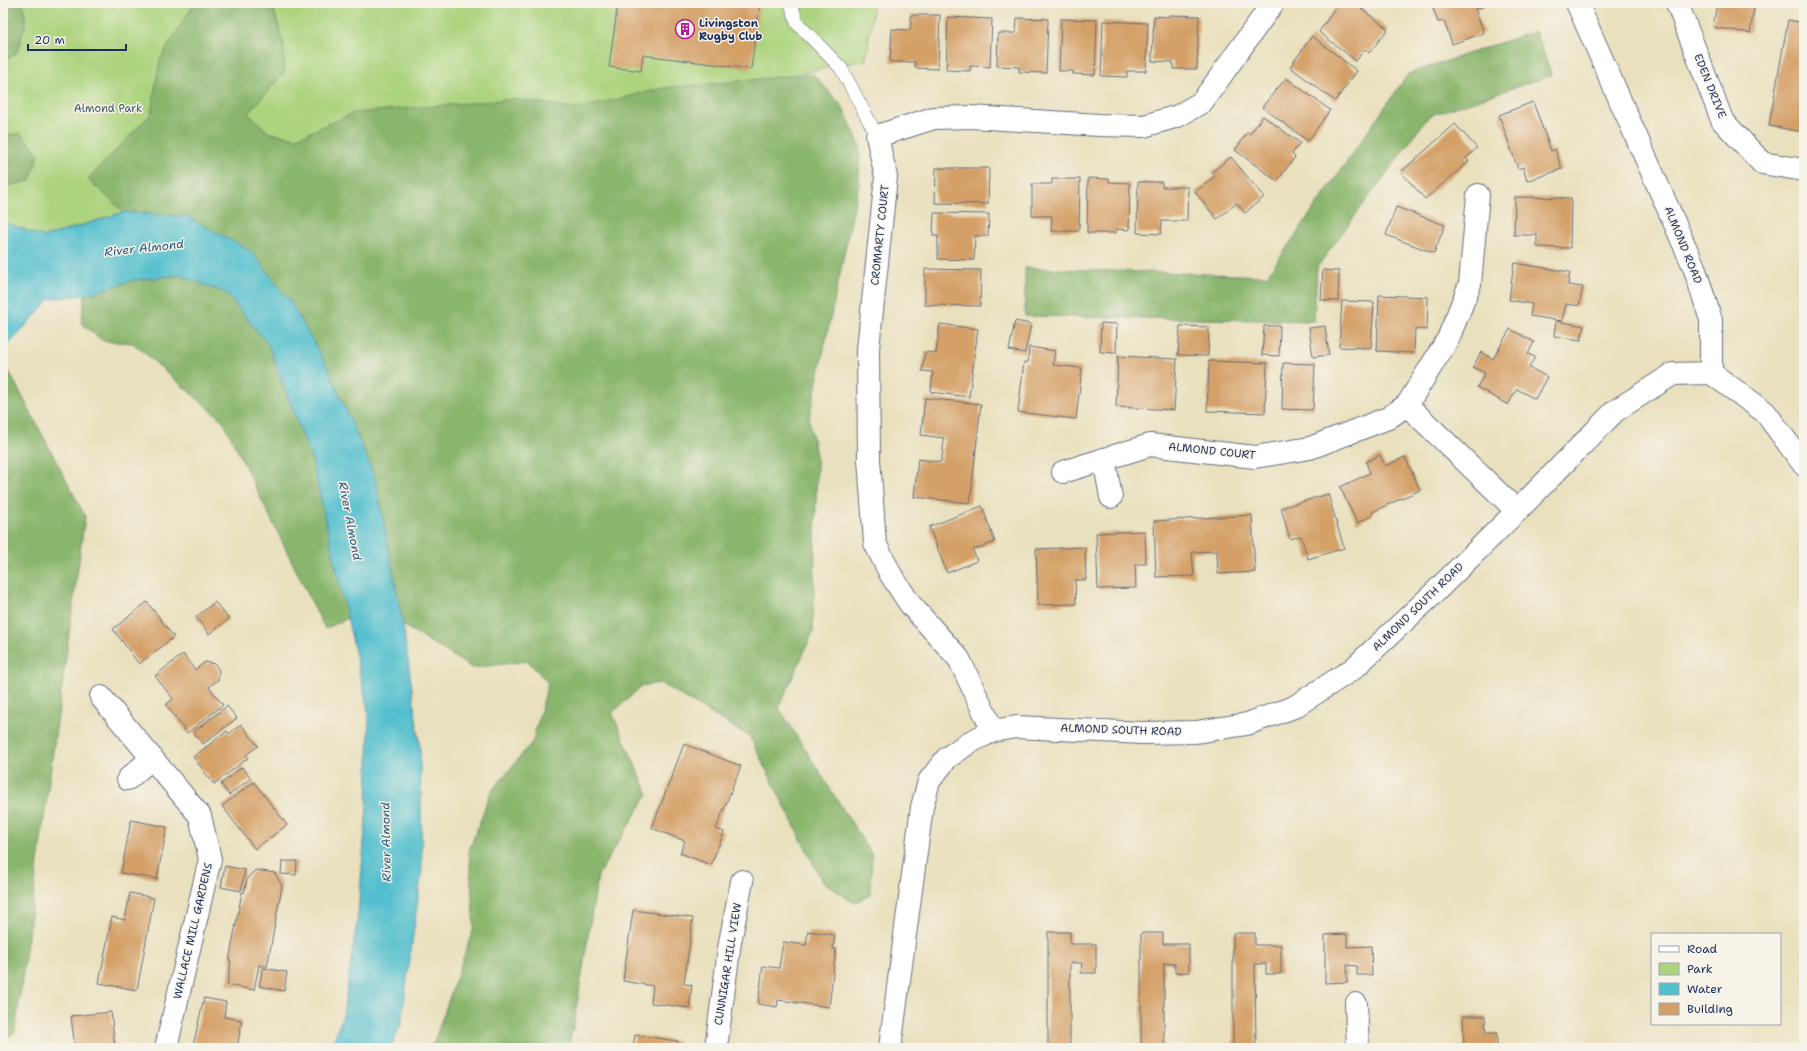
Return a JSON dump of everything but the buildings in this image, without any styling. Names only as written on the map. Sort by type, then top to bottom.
[{"type":"street","points":[[878,136],[934,118],[971,117],[1099,126],[1144,126],[1178,116],[1202,102],[1274,3]]},
{"type":"street","name":"ALMOND ROAD","points":[[1577,3],[1694,267],[1711,320],[1711,373]]},
{"type":"street","name":"EDEN DRIVE","points":[[1677,3],[1722,120],[1762,163],[1804,170]]},
{"type":"street","name":"CROMARTY COURT","points":[[878,136],[886,177],[868,349],[869,459],[875,543],[891,575],[910,604],[959,659],[993,731]]},
{"type":"street","name":"ALMOND COURT","points":[[1063,472],[1150,445],[1255,457],[1310,448],[1388,418],[1407,405],[1448,340],[1470,284],[1478,194]]},
{"type":"street","points":[[1711,373],[1765,412],[1804,465]]},
{"type":"street","name":"ALMOND SOUTH ROAD","points":[[890,1048],[922,807],[929,781],[947,758],[970,742],[993,731],[1016,727],[1143,733],[1196,732],[1247,724],[1294,707],[1353,669],[1433,594],[1615,411],[1673,374],[1711,373]]},
{"type":"street","points":[[1407,405],[1517,511]]},
{"type":"street","points":[[1104,459],[1111,498]]},
{"type":"street","name":"WALLACE MILL GARDENS","points":[[100,697],[200,816],[210,859],[166,1048]]},
{"type":"street","points":[[128,779],[152,758]]},
{"type":"street","name":"CUNNIGAR HILL VIEW","points":[[716,1048],[730,942],[742,881]]},
{"type":"street","points":[[1356,1004],[1358,1048]]},
{"type":"lane","points":[[791,3],[797,23],[841,68],[878,136]]},
{"type":"green space","name":"Almond Park","points":[[3,3],[874,3],[866,60],[124,212],[45,237],[3,222]]},
{"type":"green space","points":[[3,3],[23,3],[26,23],[17,52],[3,63]]},
{"type":"green space","points":[[195,3],[272,3],[284,45],[284,73],[248,113],[269,133],[297,138],[354,113],[515,99],[577,109],[664,88],[813,74],[843,107],[860,146],[859,184],[809,419],[817,461],[813,632],[779,708],[872,855],[870,895],[854,903],[822,881],[750,737],[660,683],[642,686],[612,713],[648,794],[598,875],[573,1029],[567,1048],[432,1048],[474,927],[469,851],[491,792],[533,741],[548,683],[528,661],[472,668],[403,625],[375,477],[328,368],[188,217],[124,212],[88,179],[151,114],[160,59]]},
{"type":"green space","points":[[1535,31],[1552,75],[1429,116],[1317,267],[1314,321],[1025,316],[1025,268],[1267,276],[1408,74]]},
{"type":"green space","points":[[20,133],[39,154],[30,181],[3,187],[3,136]]},
{"type":"green space","points":[[180,275],[226,293],[268,344],[312,460],[348,618],[325,629],[223,421],[133,343],[103,341],[81,323],[85,295],[134,280]]},
{"type":"green space","points":[[3,360],[85,516],[15,1032],[3,1040]]},
{"type":"water","name":"River Almond","points":[[124,212],[188,217],[251,251],[290,301],[328,368],[375,477],[403,625],[420,746],[422,869],[401,1025],[390,1048],[331,1048],[343,1015],[358,914],[367,807],[369,715],[312,460],[268,344],[226,293],[180,275],[134,280],[85,295],[50,299],[3,351],[3,262],[5,261],[6,248],[3,247],[3,222],[45,237]]},
{"type":"place","name":"Livingston Rugby Club","points":[[685,29]]}]
